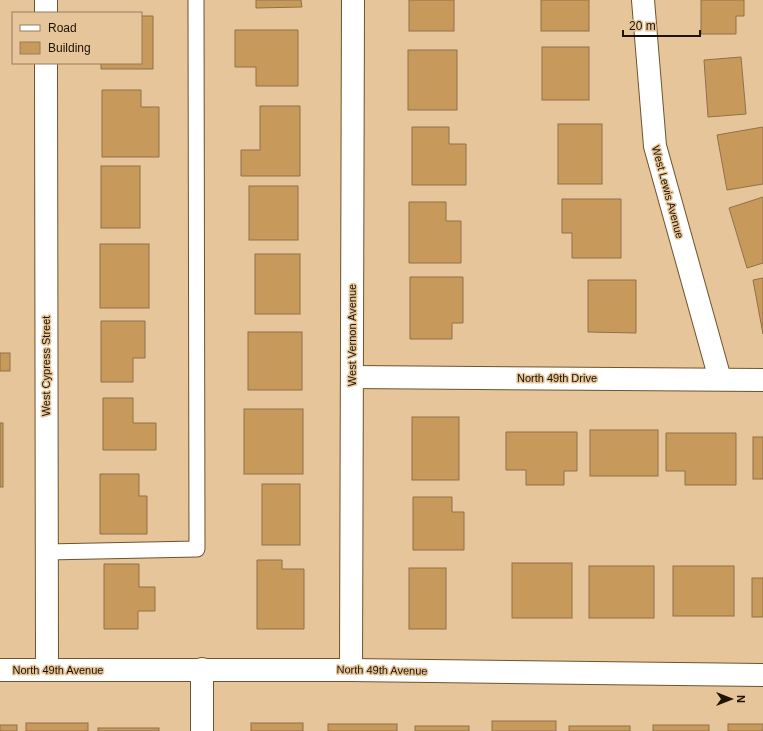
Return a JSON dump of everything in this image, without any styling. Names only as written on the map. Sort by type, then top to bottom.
[{"type":"street","points":[[46,0],[46,12]]},
{"type":"street","name":"West Vernon Avenue","points":[[351,670],[353,0]]},
{"type":"street","name":"West Lewis Avenue","points":[[643,0],[655,146],[720,379]]},
{"type":"street","name":"West Cypress Street","points":[[46,64],[47,669]]},
{"type":"street","name":"North 49th Drive","points":[[352,377],[763,380]]},
{"type":"street","points":[[202,669],[202,731]]},
{"type":"street","name":"North 49th Avenue","points":[[0,670],[202,669],[763,675]]},
{"type":"lane","points":[[46,552],[197,549],[196,0]]},
{"type":"building","points":[[256,0],[301,0],[302,7],[256,8]]},
{"type":"building","points":[[409,0],[454,0],[454,31],[409,31]]},
{"type":"building","points":[[541,0],[589,0],[589,31],[541,31]]},
{"type":"building","points":[[701,0],[744,0],[744,16],[736,16],[736,34],[701,34]]},
{"type":"building","points":[[142,16],[153,16],[153,69],[101,69],[101,64],[142,64]]},
{"type":"building","points":[[235,30],[298,30],[298,86],[256,86],[256,67],[235,67]]},
{"type":"building","points":[[542,47],[589,47],[589,100],[542,100]]},
{"type":"building","points":[[408,50],[457,50],[457,110],[408,110]]},
{"type":"building","points":[[741,57],[746,114],[708,117],[704,60]]},
{"type":"building","points":[[102,90],[141,90],[141,107],[159,107],[159,157],[102,157]]},
{"type":"building","points":[[260,106],[300,106],[300,176],[241,176],[241,150],[260,150]]},
{"type":"building","points":[[558,124],[602,124],[602,184],[558,184]]},
{"type":"building","points":[[412,127],[449,127],[449,144],[466,144],[466,185],[412,185]]},
{"type":"building","points":[[763,127],[763,184],[727,190],[717,135]]},
{"type":"building","points":[[101,166],[140,166],[140,228],[101,228]]},
{"type":"building","points":[[249,186],[298,186],[298,240],[249,240]]},
{"type":"building","points":[[763,197],[763,263],[747,268],[729,208]]},
{"type":"building","points":[[562,199],[621,199],[621,258],[572,258],[572,233],[562,233]]},
{"type":"building","points":[[409,202],[446,202],[446,221],[461,221],[461,263],[409,263]]},
{"type":"building","points":[[100,244],[149,244],[149,308],[100,308]]},
{"type":"building","points":[[255,254],[300,254],[300,314],[255,314]]},
{"type":"building","points":[[410,277],[463,277],[463,323],[452,323],[452,339],[410,339]]},
{"type":"building","points":[[763,278],[763,334],[753,280]]},
{"type":"building","points":[[588,280],[636,280],[636,333],[588,332]]},
{"type":"building","points":[[101,321],[145,321],[145,358],[133,358],[133,382],[101,382]]},
{"type":"building","points":[[248,332],[302,332],[302,390],[248,390]]},
{"type":"building","points":[[0,353],[10,353],[10,371],[0,371]]},
{"type":"building","points":[[103,398],[133,398],[133,423],[156,423],[156,450],[103,450]]},
{"type":"building","points":[[244,409],[303,409],[303,474],[244,474]]},
{"type":"building","points":[[412,417],[459,417],[459,480],[412,480]]},
{"type":"building","points":[[0,423],[3,423],[3,487],[0,487]]},
{"type":"building","points":[[590,430],[658,430],[658,476],[590,476]]},
{"type":"building","points":[[506,432],[577,432],[577,471],[564,471],[564,485],[526,485],[526,470],[506,470]]},
{"type":"building","points":[[666,433],[736,433],[736,485],[685,485],[685,471],[666,471]]},
{"type":"building","points":[[753,437],[763,437],[763,479],[753,479]]},
{"type":"building","points":[[100,474],[139,474],[139,496],[147,496],[147,534],[100,534]]},
{"type":"building","points":[[262,484],[300,484],[300,545],[262,545]]},
{"type":"building","points":[[413,497],[452,497],[452,512],[464,512],[464,550],[413,550]]},
{"type":"building","points":[[257,560],[282,560],[282,569],[304,569],[304,629],[257,629]]},
{"type":"building","points":[[512,563],[572,563],[572,618],[512,618]]},
{"type":"building","points":[[104,564],[139,564],[139,587],[155,587],[155,611],[138,611],[138,629],[104,629]]},
{"type":"building","points":[[589,566],[654,566],[654,618],[589,618]]},
{"type":"building","points":[[673,566],[734,566],[734,616],[673,616]]},
{"type":"building","points":[[409,568],[446,568],[446,629],[409,629]]},
{"type":"building","points":[[752,578],[763,578],[763,617],[752,617]]},
{"type":"building","points":[[492,721],[556,721],[556,731],[492,731]]},
{"type":"building","points":[[26,723],[88,723],[88,731],[26,731]]},
{"type":"building","points":[[251,723],[303,723],[303,731],[251,731]]},
{"type":"building","points":[[328,724],[397,724],[397,731],[328,731]]},
{"type":"building","points":[[728,724],[763,724],[763,731],[728,731]]},
{"type":"building","points":[[0,725],[17,725],[17,731],[0,731]]},
{"type":"building","points":[[653,725],[709,725],[709,731],[653,731]]},
{"type":"building","points":[[415,726],[469,726],[469,731],[415,731]]},
{"type":"building","points":[[569,726],[630,726],[630,731],[569,731]]},
{"type":"building","points":[[98,728],[159,728],[159,731],[98,731]]}]
